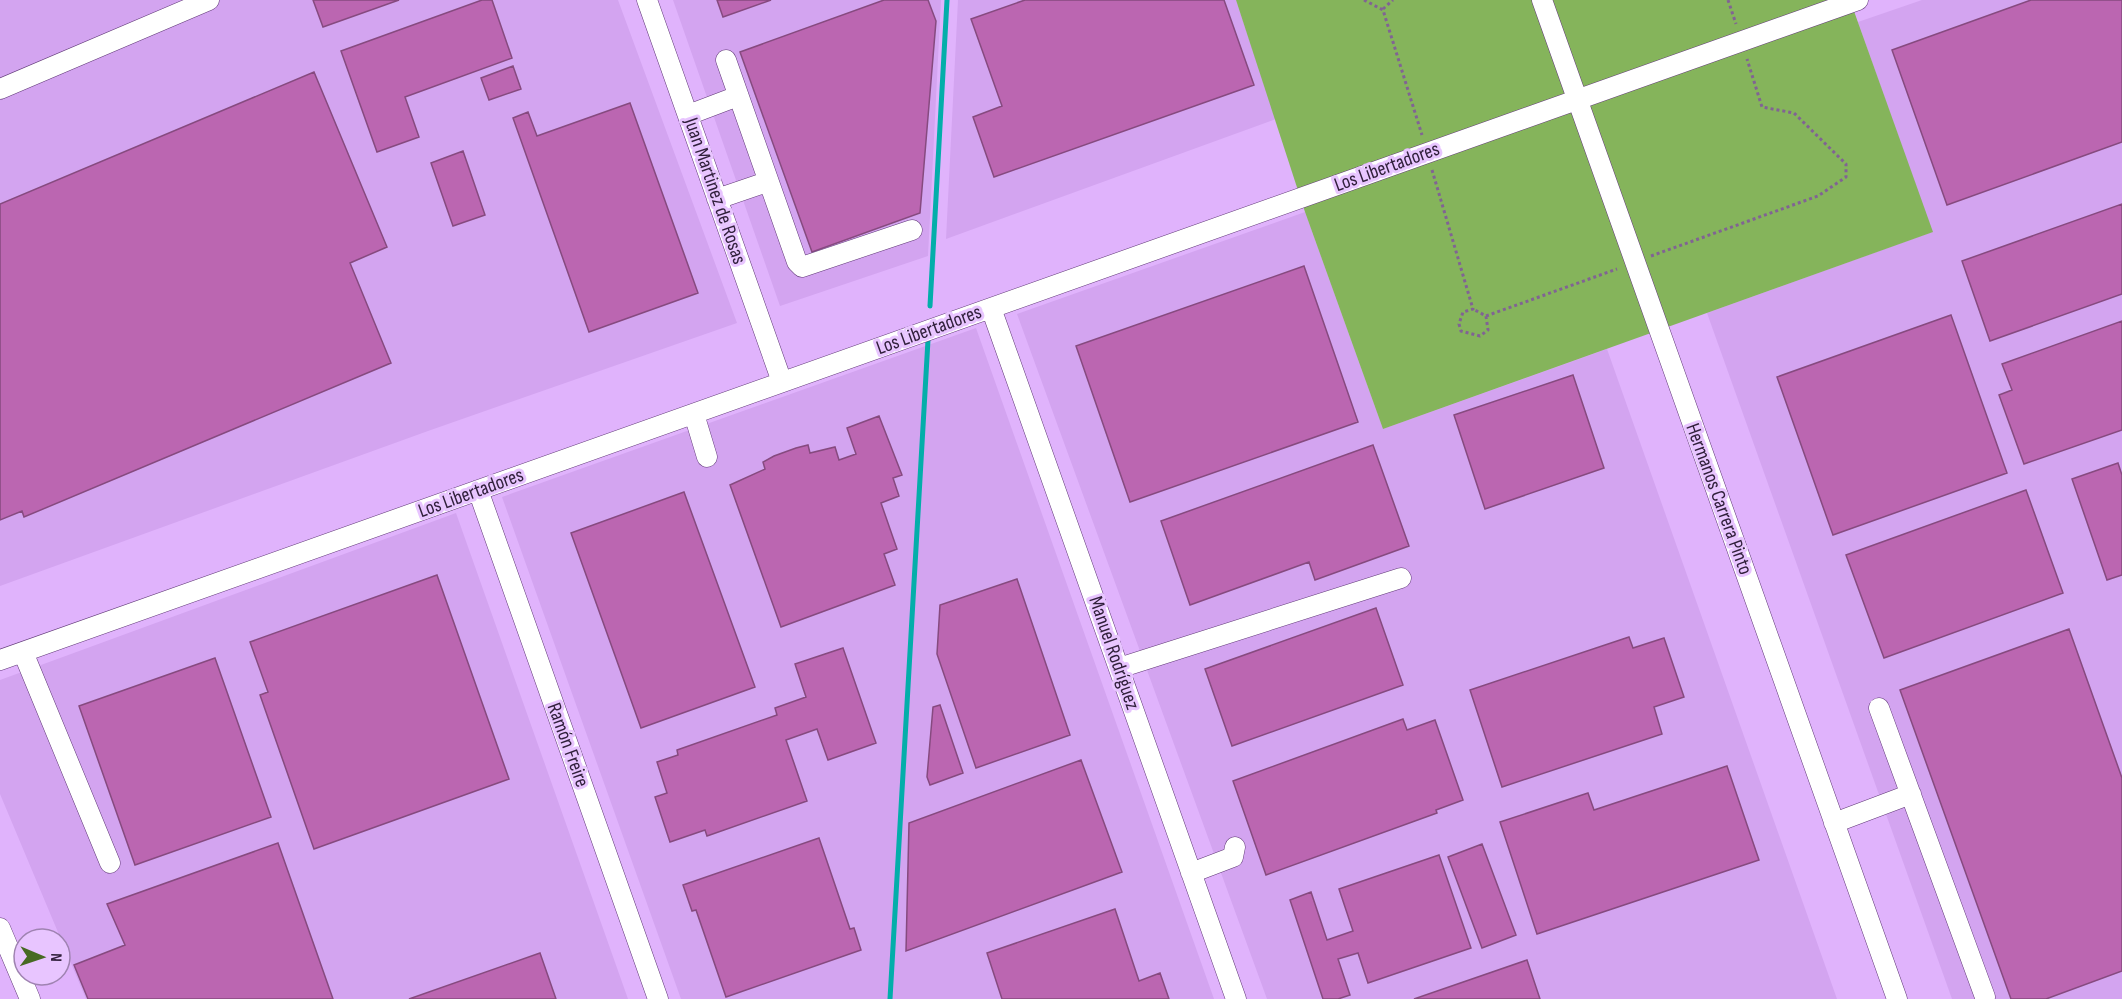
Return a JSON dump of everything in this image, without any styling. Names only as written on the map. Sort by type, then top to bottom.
[{"type":"street","points":[[0,89],[208,0]]},
{"type":"street","name":"Juan Martinez de Rosas","points":[[647,0],[782,382]]},
{"type":"street","name":"Hermanos Carrera Pinto","points":[[1542,0],[1897,999]]},
{"type":"street","name":"Los Libertadores","points":[[0,660],[1858,0]]},
{"type":"street","points":[[726,60],[767,182],[797,262],[802,267],[912,230]]},
{"type":"street","points":[[688,115],[738,96]]},
{"type":"street","points":[[717,199],[767,182]]},
{"type":"street","name":"Manuel Rodríguez","points":[[991,308],[1236,999]]},
{"type":"street","points":[[694,414],[707,457]]},
{"type":"street","name":"Ramón Freire","points":[[478,490],[658,999]]},
{"type":"street","points":[[1119,669],[1401,578]]},
{"type":"street","points":[[23,652],[110,863]]},
{"type":"street","points":[[1879,708],[1985,997]]},
{"type":"street","points":[[1834,823],[1911,794]]},
{"type":"street","points":[[1191,873],[1227,860],[1233,856],[1235,847]]},
{"type":"street","points":[[0,928],[30,999]]},
{"type":"path","points":[[1364,0],[1383,10],[1473,309]]},
{"type":"path","points":[[1383,10],[1393,0]]},
{"type":"path","points":[[1486,316],[1488,330],[1480,336],[1461,332],[1459,324],[1463,312],[1473,309],[1486,316],[1818,196],[1846,177],[1846,164],[1794,113],[1762,107],[1728,0]]},
{"type":"shaded area","points":[[0,0],[618,0],[737,323],[428,431],[0,586]]},
{"type":"shaded area","points":[[673,0],[941,0],[928,256],[780,306]]},
{"type":"shaded area","points":[[958,0],[1236,0],[1276,119],[946,239]]},
{"type":"shaded area","points":[[1922,0],[2122,0],[2122,999],[1952,999],[1707,313],[1932,232],[1858,22]]},
{"type":"shaded area","points":[[1305,212],[1383,429],[1607,349],[1837,999],[1267,999],[1017,314]]},
{"type":"shaded area","points":[[976,328],[1214,999],[681,999],[502,497]]},
{"type":"shaded area","points":[[456,513],[628,999],[86,999],[72,966],[72,927],[56,927],[0,794],[0,680]]},
{"type":"green space","points":[[1236,0],[1850,0],[1933,232],[1383,429],[1305,212]]},
{"type":"building","points":[[313,0],[399,0],[323,27]]},
{"type":"building","points":[[482,0],[492,0],[512,58],[405,97],[419,137],[377,152],[341,51]]},
{"type":"building","points":[[717,0],[771,0],[723,17]]},
{"type":"building","points":[[884,0],[928,0],[936,21],[920,213],[812,252],[740,52]]},
{"type":"building","points":[[1025,0],[1224,0],[1254,85],[994,177],[973,117],[1002,106],[971,19]]},
{"type":"building","points":[[2031,0],[2122,0],[2122,142],[1947,205],[1892,50]]},
{"type":"building","points":[[513,66],[521,89],[489,100],[481,78]]},
{"type":"building","points":[[314,72],[387,247],[350,263],[391,363],[24,517],[22,511],[0,520],[0,204]]},
{"type":"building","points":[[630,103],[698,293],[589,332],[513,118],[528,112],[537,136]]},
{"type":"building","points":[[463,151],[485,215],[453,226],[431,163]]},
{"type":"building","points":[[2122,204],[2122,294],[1990,341],[1962,261]]},
{"type":"building","points":[[1304,266],[1358,422],[1130,502],[1076,346]]},
{"type":"building","points":[[1951,315],[2007,473],[1833,535],[1777,377]]},
{"type":"building","points":[[2122,321],[2122,430],[2024,464],[1999,395],[2012,390],[2002,364]]},
{"type":"building","points":[[1573,375],[1604,468],[1485,509],[1454,415]]},
{"type":"building","points":[[879,416],[902,475],[893,478],[899,496],[881,503],[897,549],[884,554],[895,585],[781,627],[730,485],[765,469],[763,462],[774,456],[808,445],[810,453],[835,447],[839,460],[856,454],[847,428]]},
{"type":"building","points":[[1373,445],[1409,546],[1315,580],[1309,562],[1190,605],[1161,521]]},
{"type":"building","points":[[2118,463],[2122,475],[2122,575],[2107,580],[2072,479]]},
{"type":"building","points":[[2026,490],[2063,593],[1884,658],[1846,555]]},
{"type":"building","points":[[684,492],[755,687],[641,728],[571,533]]},
{"type":"building","points":[[437,575],[509,779],[314,849],[260,695],[268,692],[250,642]]},
{"type":"building","points":[[1017,579],[1070,735],[976,768],[937,654],[940,605]]},
{"type":"building","points":[[1376,608],[1403,685],[1232,746],[1205,669]]},
{"type":"building","points":[[2069,629],[2122,778],[2122,971],[2046,999],[2011,999],[1900,690]]},
{"type":"building","points":[[1629,637],[1633,648],[1664,638],[1684,697],[1654,707],[1662,734],[1502,787],[1470,690]]},
{"type":"building","points":[[843,648],[876,743],[828,760],[817,729],[786,740],[807,801],[707,836],[705,830],[670,842],[655,797],[667,793],[657,762],[678,755],[677,750],[777,715],[775,708],[806,697],[795,664]]},
{"type":"building","points":[[215,658],[271,817],[135,865],[79,706]]},
{"type":"building","points":[[940,705],[963,773],[930,785],[927,777],[933,707]]},
{"type":"building","points":[[1403,719],[1407,730],[1435,720],[1463,800],[1436,810],[1437,813],[1266,875],[1233,781]]},
{"type":"building","points":[[1081,760],[1122,872],[906,951],[909,823]]},
{"type":"building","points":[[1727,766],[1759,860],[1537,934],[1500,822],[1588,793],[1594,810]]},
{"type":"building","points":[[819,838],[850,929],[854,928],[861,950],[726,997],[696,910],[692,911],[683,885]]},
{"type":"building","points":[[278,843],[333,999],[88,999],[74,965],[125,945],[107,904]]},
{"type":"building","points":[[1482,844],[1516,935],[1482,948],[1448,857]]},
{"type":"building","points":[[1439,855],[1471,948],[1368,983],[1358,953],[1338,959],[1350,995],[1338,999],[1323,999],[1290,900],[1311,892],[1327,940],[1353,931],[1339,889]]},
{"type":"building","points":[[1115,909],[1139,981],[1160,973],[1169,999],[1002,999],[987,953]]},
{"type":"building","points":[[540,953],[556,999],[409,999]]},
{"type":"building","points":[[1527,960],[1540,999],[1414,999]]},
{"type":"waterway","points":[[930,306],[947,0]]},
{"type":"waterway","points":[[890,999],[928,340]]}]
